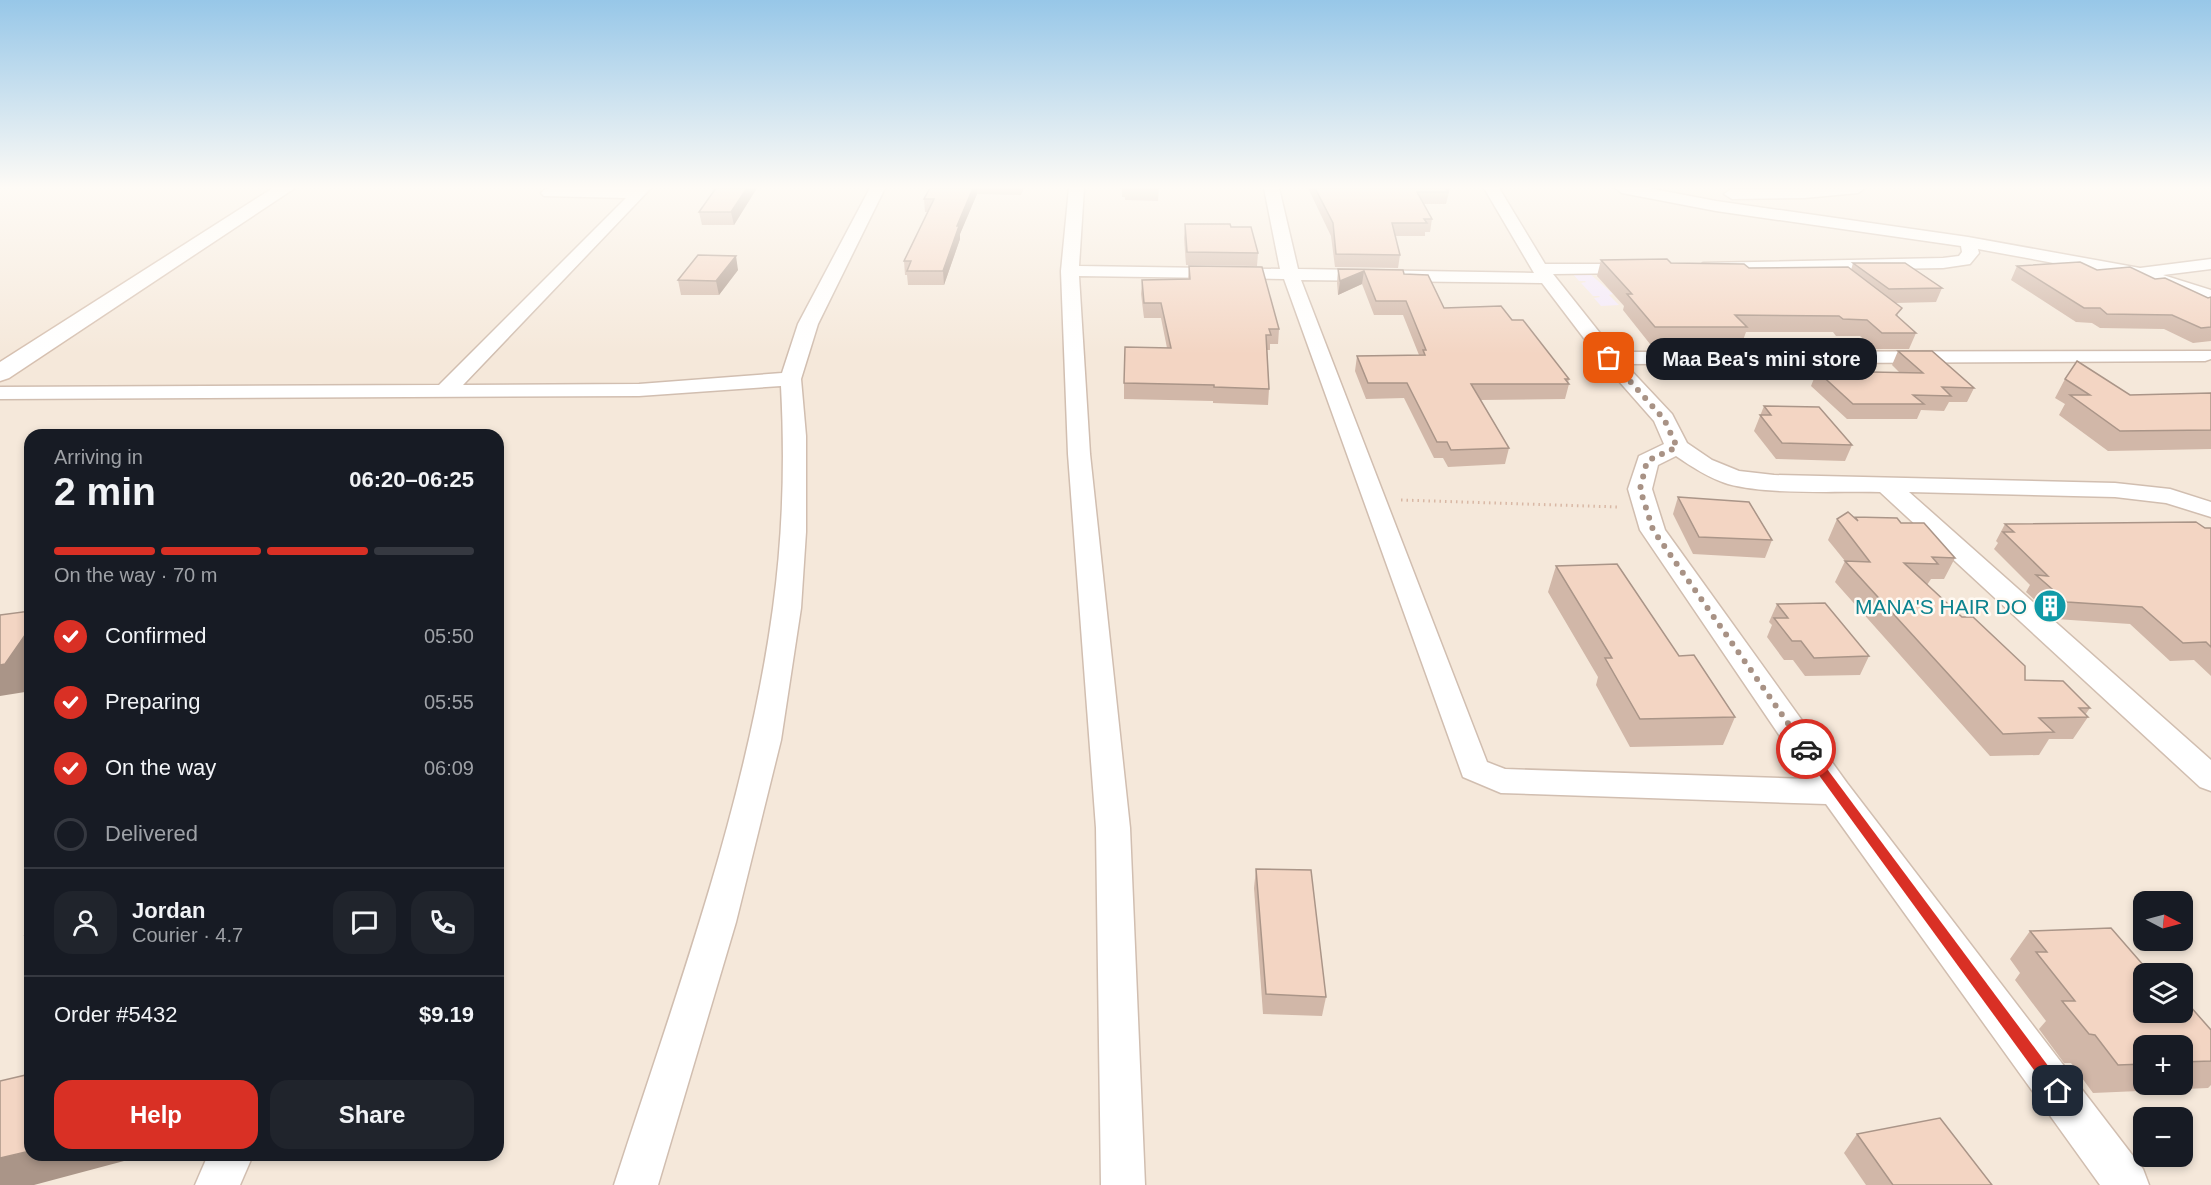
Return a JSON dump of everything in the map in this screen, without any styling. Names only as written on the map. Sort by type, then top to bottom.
[{"type":"street","points":[[0,373],[199,243]]},
{"type":"street","points":[[444,393],[590,243]]},
{"type":"street","points":[[636,1185],[718,922],[765,740],[787,608],[793,532],[795,436],[791,379],[808,324],[850,243]]},
{"type":"street","points":[[1072,243],[1070,271],[1079,454],[1113,828],[1123,1185]]},
{"type":"street","points":[[1283,243],[1290,273],[1474,769],[1501,781],[1835,792]]},
{"type":"street","points":[[1525,243],[1543,273],[1609,358],[1664,419],[1677,447],[1704,465],[1734,478],[1888,486],[2115,490],[2170,496],[2211,510]]},
{"type":"street","points":[[1690,267],[1943,263],[1964,260],[1971,253],[1968,243]]},
{"type":"street","points":[[1975,243],[2138,273],[2211,296]]},
{"type":"street","points":[[2138,273],[2211,264]]},
{"type":"street","points":[[1070,271],[1543,273],[1655,267]]},
{"type":"street","points":[[1609,358],[2205,355]]},
{"type":"street","points":[[0,393],[444,393],[639,390],[791,379]]},
{"type":"street","points":[[1677,447],[1647,461],[1640,489],[1653,530],[1835,792],[2127,1185]]},
{"type":"street","points":[[1888,486],[2211,779]]},
{"type":"street","points":[[217,1185],[228,1161]]},
{"type":"path","points":[[1374,499],[1646,507]]},
{"type":"shaded area","points":[[0,243],[2211,243],[2211,1185],[0,1185]]},
{"type":"shaded area","points":[[1572,273],[1589,273],[1613,294],[1609,295],[1619,305],[1601,306],[1594,298],[1600,297],[1593,296],[1581,283],[1586,282],[1579,281]]},
{"type":"building","points":[[913,243],[953,243],[943,271],[907,271],[911,261],[904,261]]},
{"type":"building","points":[[1186,243],[1255,243],[1258,253],[1187,252]]},
{"type":"building","points":[[1335,243],[1397,243],[1400,255],[1336,254]]},
{"type":"building","points":[[698,255],[736,256],[716,281],[678,280]]},
{"type":"building","points":[[1667,259],[1671,263],[1744,264],[1749,268],[1848,267],[1902,308],[1896,315],[1916,333],[1882,333],[1867,320],[1843,319],[1839,316],[1735,315],[1747,327],[1655,327],[1627,294],[1632,294],[1601,260]]},
{"type":"building","points":[[2080,262],[2097,270],[2130,267],[2155,279],[2165,278],[2208,298],[2211,297],[2211,327],[2201,328],[2172,315],[2107,314],[2100,308],[2084,308],[2017,266]]},
{"type":"building","points":[[1853,263],[1905,263],[1942,288],[1889,289]]},
{"type":"building","points":[[1189,266],[1262,267],[1279,329],[1269,329],[1271,335],[1266,335],[1269,389],[1124,383],[1125,347],[1171,348],[1161,303],[1144,303],[1142,280],[1190,279]]},
{"type":"building","points":[[1338,269],[1403,270],[1404,274],[1428,275],[1444,308],[1501,306],[1512,320],[1523,320],[1569,379],[1565,379],[1569,384],[1471,384],[1509,448],[1451,450],[1447,442],[1437,442],[1407,383],[1368,383],[1357,356],[1425,355],[1423,350],[1426,350],[1406,301],[1376,301],[1364,271],[1340,281]]},
{"type":"building","points":[[1898,351],[1932,351],[1974,388],[1942,387],[1951,396],[1913,395],[1924,404],[1853,404],[1817,371],[1923,373]]},
{"type":"building","points":[[2077,361],[2130,395],[2211,393],[2211,430],[2120,431],[2070,395],[2090,395],[2065,379]]},
{"type":"building","points":[[1764,406],[1819,407],[1852,445],[1782,443],[1760,415],[1771,415]]},
{"type":"building","points":[[1678,497],[1749,502],[1772,540],[1699,537]]},
{"type":"building","points":[[1848,512],[1858,521],[1855,517],[1897,518],[1901,523],[1924,523],[1955,558],[1932,557],[1938,564],[1904,563],[1962,617],[1973,617],[2025,666],[2025,680],[2063,681],[2090,708],[2079,708],[2088,717],[2039,718],[2054,732],[2003,734],[1845,561],[1870,562],[1837,519]]},
{"type":"building","points":[[2196,522],[2205,528],[2211,528],[2211,647],[2206,642],[2183,643],[2142,607],[2067,602],[2036,575],[2048,576],[2003,532],[2014,532],[2005,524]]},
{"type":"building","points":[[1617,564],[1679,656],[1694,655],[1735,717],[1640,719],[1605,658],[1612,658],[1556,566]]},
{"type":"building","points":[[1825,603],[1869,656],[1814,658],[1801,641],[1792,641],[1774,618],[1788,618],[1777,604]]},
{"type":"building","points":[[24,612],[24,637],[5,664],[0,665],[0,615]]},
{"type":"building","points":[[1256,869],[1311,870],[1326,997],[1266,994]]},
{"type":"building","points":[[2111,928],[2141,963],[2133,963],[2133,1023],[2193,1023],[2193,1010],[2211,1030],[2211,1061],[2193,1062],[2193,1035],[2133,1035],[2133,1064],[2118,1065],[2095,1035],[2089,1034],[2062,1001],[2075,1001],[2036,952],[2047,952],[2030,931]]},
{"type":"building","points":[[24,1075],[24,1152],[0,1158],[0,1081]]},
{"type":"building","points":[[1940,1118],[1992,1185],[1893,1185],[1857,1134]]},
{"type":"way so far","points":[[1609,358],[1664,419],[1677,447],[1647,461],[1640,489],[1653,530],[1806,749]]},
{"type":"place","name":"Maa Bea's mini store","points":[[1609,358]]},
{"type":"place","name":"MANA'S HAIR DO","points":[[2050,606]]},
{"type":"route","points":[[1806,749],[1835,792],[2058,1091]]}]
